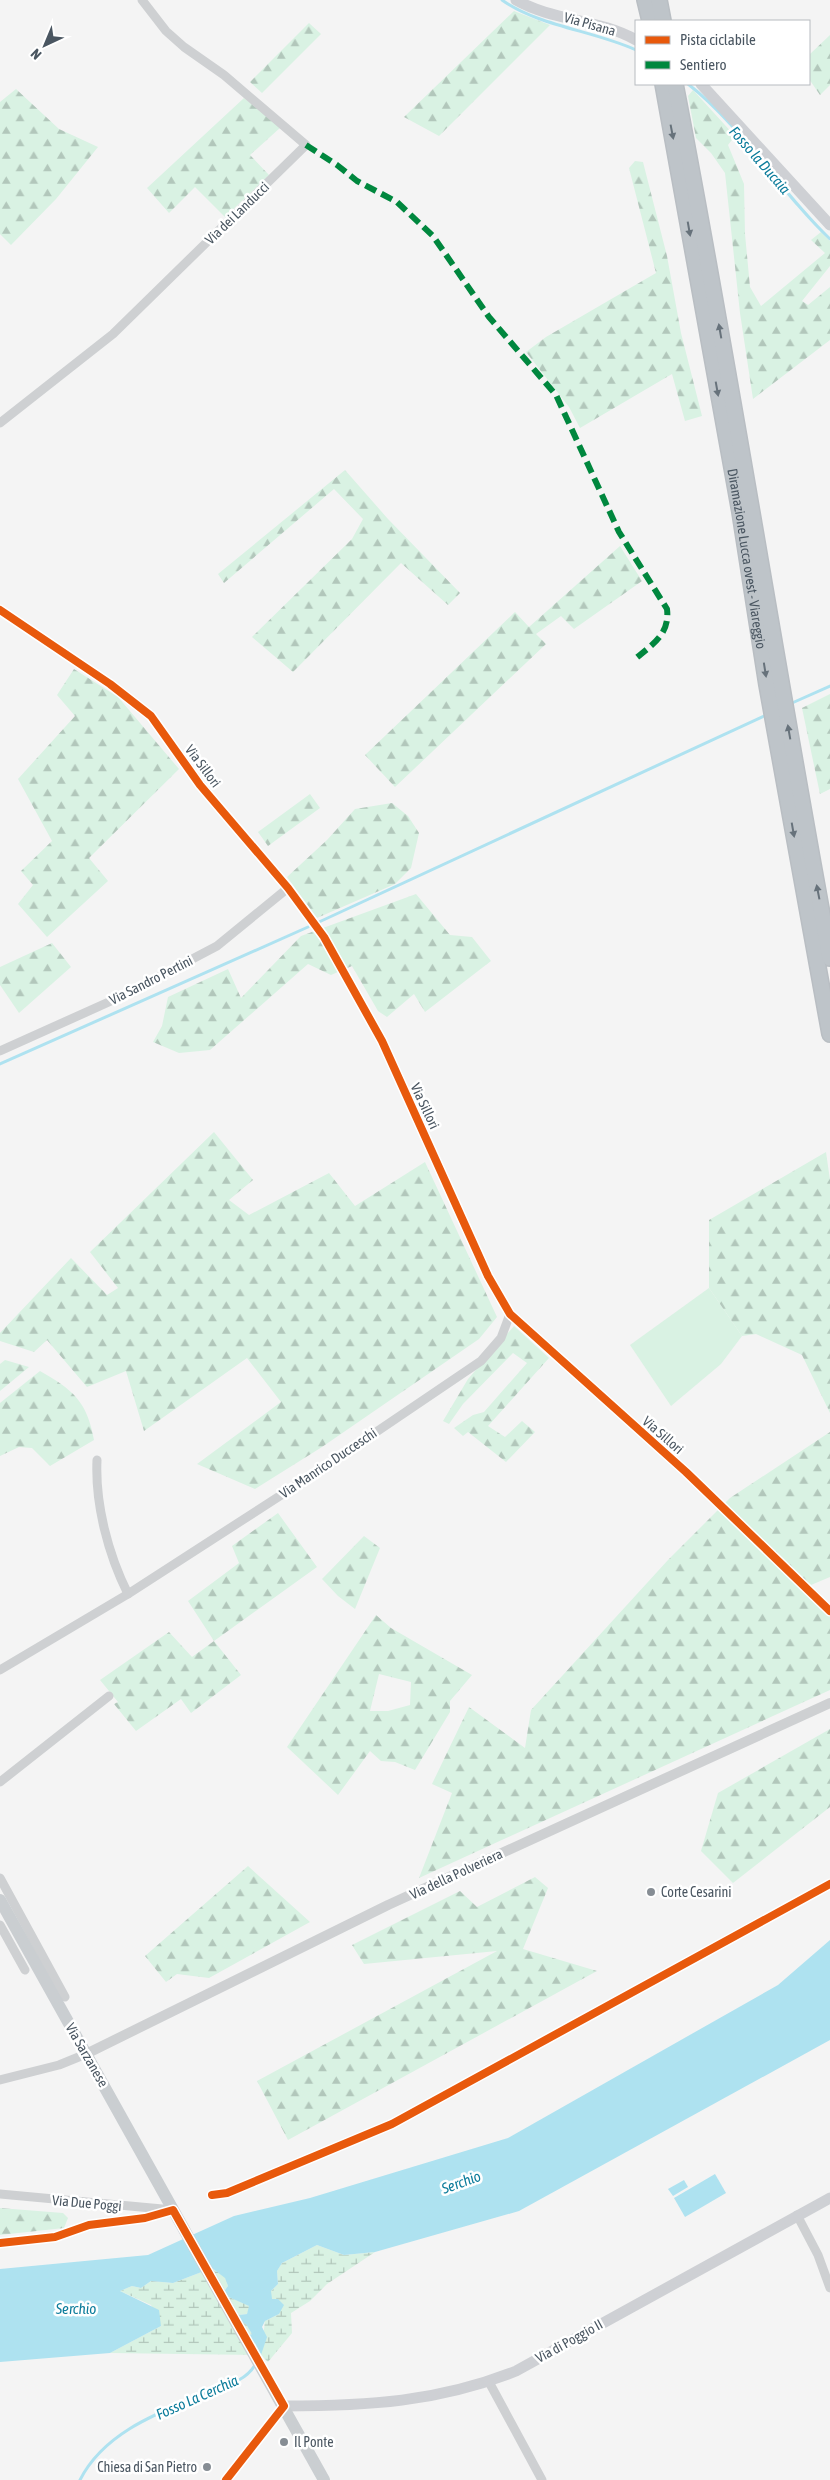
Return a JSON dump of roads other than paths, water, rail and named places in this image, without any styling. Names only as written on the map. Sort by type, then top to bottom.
[{"type":"highway","points":[[646,0],[650,20]]},
{"type":"highway","points":[[659,0],[663,20]]},
{"type":"highway","name":"Diramazione Lucca ovest - Viareggio","points":[[662,85],[687,178],[830,958]]},
{"type":"highway","name":"Diramazione Lucca ovest - Viareggio","points":[[675,85],[687,178],[767,685],[830,1034]]},
{"type":"main road","name":"Via Pisana","points":[[516,0],[532,8],[610,29],[635,40]]},
{"type":"main road","points":[[702,85],[830,225]]},
{"type":"main road","name":"Via Sarzanese","points":[[0,1900],[284,2406]]},
{"type":"main road","name":"Via di Poggio II","points":[[284,2406],[401,2402],[489,2382],[516,2371],[830,2198]]},
{"type":"main road","points":[[284,2406],[324,2480]]},
{"type":"street","name":"Via dei Landucci","points":[[0,423],[113,334],[306,145],[224,75],[184,47],[166,31],[142,0]]},
{"type":"street","name":"Via Sillori","points":[[0,610],[110,684],[151,716],[200,785],[288,888],[334,953],[382,1041],[488,1276],[510,1314],[571,1371],[686,1472],[830,1611]]},
{"type":"street","name":"Via Sandro Pertini","points":[[0,1051],[122,996],[217,946],[288,888]]},
{"type":"street","name":"Via Manrico Ducceschi","points":[[0,1670],[128,1594],[323,1468],[481,1361],[501,1338],[510,1314]]},
{"type":"street","points":[[97,1460],[96,1484],[107,1537],[116,1570],[128,1594]]},
{"type":"street","points":[[0,1782],[110,1696]]},
{"type":"street","name":"Via della Polveriera","points":[[86,2054],[388,1905],[830,1703]]},
{"type":"street","points":[[0,1878],[66,1997]]},
{"type":"street","points":[[0,1925],[25,1970]]},
{"type":"street","points":[[0,2080],[60,2065],[86,2054]]},
{"type":"street","name":"Via Due Poggi","points":[[0,2194],[173,2210]]},
{"type":"street","points":[[797,2215],[818,2256],[830,2288]]},
{"type":"street","points":[[489,2382],[542,2480]]},
{"type":"street","points":[[226,2480],[284,2406]]},
{"type":"water","name":"Serchio","points":[[830,1940],[830,2040],[519,2211],[375,2252],[344,2255],[317,2245],[282,2263],[277,2271],[278,2284],[271,2291],[272,2299],[278,2299],[284,2305],[279,2314],[265,2321],[262,2327],[267,2337],[261,2355],[255,2343],[247,2347],[241,2339],[252,2334],[246,2324],[231,2316],[247,2314],[249,2306],[222,2294],[228,2286],[225,2278],[212,2268],[173,2283],[151,2281],[141,2288],[132,2286],[120,2291],[159,2310],[161,2326],[110,2353],[0,2362],[0,2269],[148,2255],[234,2216],[310,2198],[508,2138],[778,1985]]},
{"type":"water","points":[[715,2174],[726,2193],[685,2217],[674,2198]]},
{"type":"water","points":[[684,2180],[688,2187],[673,2196],[668,2189]]},
{"type":"waterway","name":"Fosso la Ducaia","points":[[502,0],[532,16],[620,43],[635,50]]},
{"type":"waterway","name":"Fosso la Ducaia","points":[[689,85],[708,101],[744,139],[794,201],[830,239]]},
{"type":"waterway","points":[[792,703],[830,686]]},
{"type":"waterway","points":[[319,922],[764,716]]},
{"type":"waterway","points":[[0,1064],[308,927]]},
{"type":"waterway","name":"Fosso La Cerchia","points":[[80,2480],[90,2463],[118,2436],[152,2416],[227,2386],[246,2376],[255,2365]]},
{"type":"place","name":"Corte Cesarini","points":[[651,1892]]},
{"type":"place","name":"Il Ponte","points":[[284,2442]]},
{"type":"place","name":"Chiesa di San Pietro","points":[[207,2467]]}]
